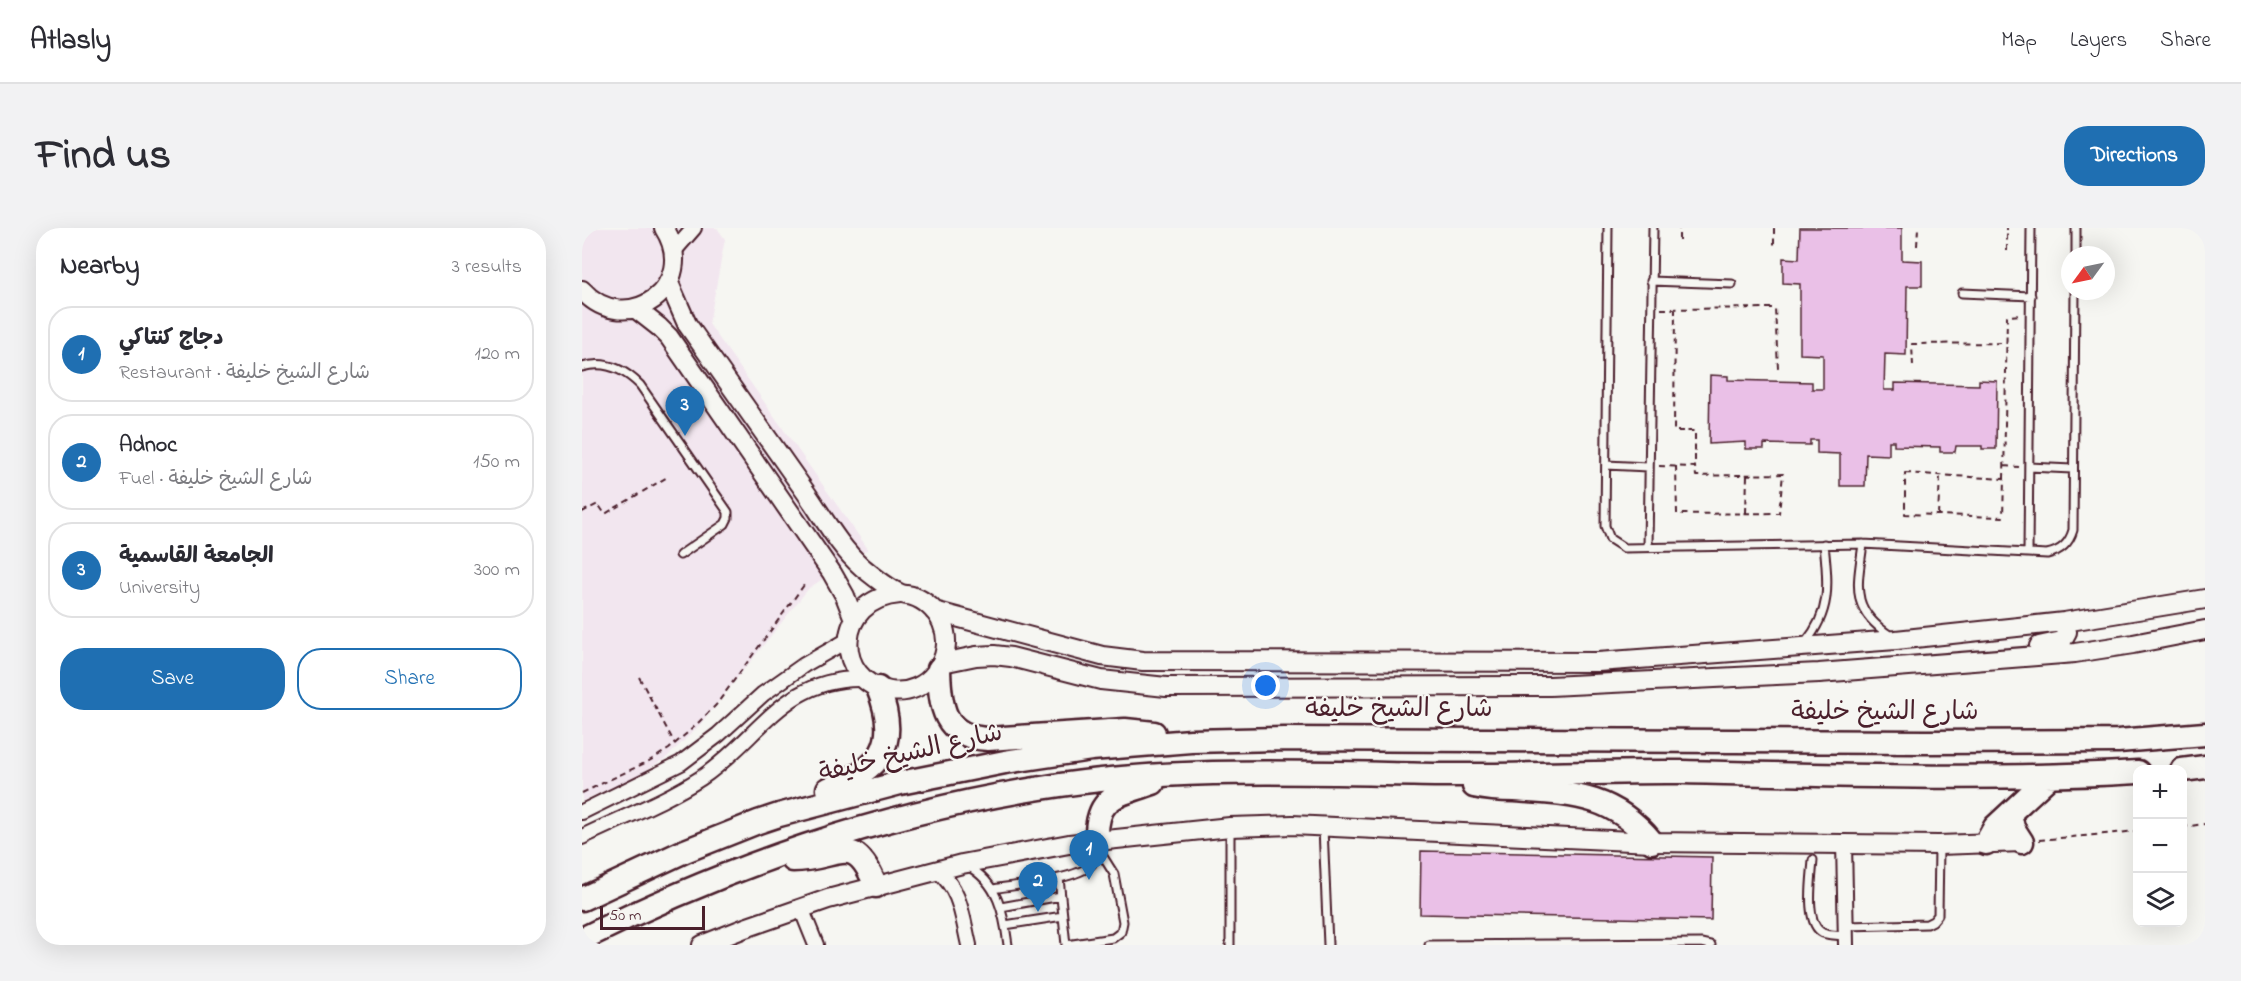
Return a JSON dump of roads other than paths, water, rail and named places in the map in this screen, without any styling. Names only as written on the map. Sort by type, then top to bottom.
[{"type":"highway","points":[[941,666],[942,708],[952,725],[969,736],[988,739],[1134,730],[1191,741]]},
{"type":"highway","points":[[779,814],[808,796],[853,779],[868,769],[879,756],[886,740],[888,723],[885,705],[871,684]]},
{"type":"highway","name":"شارع الشيخ خليفة","points":[[582,899],[685,851],[779,814],[900,783],[1005,762],[1091,749],[1191,741],[1388,739],[2107,741],[2205,734]]},
{"type":"highway","points":[[582,939],[690,889],[867,825],[958,803],[1073,783],[1176,774],[1252,771],[1451,775],[1635,772],[2050,776],[2133,772]]},
{"type":"highway","points":[[1097,844],[1097,819],[1100,811],[1110,800],[1176,774]]},
{"type":"highway","points":[[1451,775],[1480,788],[1563,794],[1596,800],[1625,815],[1638,825],[1652,842]]},
{"type":"highway","points":[[1986,843],[1992,830],[2050,776]]},
{"type":"highway","points":[[2010,813],[2013,828],[2022,842]]},
{"type":"highway","points":[[774,858],[800,860],[846,851],[853,852],[865,860],[876,886]]},
{"type":"street","points":[[582,290],[590,306],[616,310],[636,309],[649,304],[669,283],[675,262],[671,240],[664,228]]},
{"type":"street","points":[[674,251],[694,228]]},
{"type":"street","points":[[669,283],[687,324],[853,558],[900,594]]},
{"type":"street","points":[[636,309],[669,338],[832,573],[845,596],[854,620]]},
{"type":"street","points":[[582,837],[699,779],[730,756],[771,715],[809,688],[827,681],[845,678],[892,692],[906,692],[925,683],[941,666],[946,650],[946,636],[942,622],[934,611],[919,599],[900,594],[886,595],[862,608],[854,620],[848,640],[849,654],[855,668],[871,684]]},
{"type":"street","points":[[934,611],[1102,656],[1143,660],[1598,662],[1896,640],[2064,622],[2205,599]]},
{"type":"street","points":[[1985,660],[2012,651],[2058,643],[2067,632],[2064,622]]},
{"type":"street","points":[[941,666],[976,656],[994,655],[1011,657],[1101,680],[1166,687],[1550,686],[1819,673],[1985,660],[2104,649],[2205,630]]},
{"type":"street","points":[[582,812],[681,763],[718,735],[763,694],[804,664],[848,640]]},
{"type":"street","points":[[1550,686],[1545,676],[1550,672],[1598,662]]},
{"type":"street","points":[[2191,769],[2205,779]]},
{"type":"street","points":[[702,945],[801,908],[962,864],[1230,827],[1323,827],[1652,842],[1844,842],[1939,845],[2022,842]]},
{"type":"street","points":[[1844,842],[1846,936]]},
{"type":"street","points":[[938,870],[952,884],[956,893],[969,945]]},
{"type":"street","points":[[801,908],[816,945]]},
{"type":"lane","points":[[1608,228],[1606,533],[1618,546],[1624,548],[1863,544],[2028,553],[2054,552],[2067,544],[2073,531],[2075,300]]},
{"type":"lane","points":[[1648,548],[1653,228]]},
{"type":"lane","points":[[2028,553],[2031,228]]},
{"type":"lane","points":[[2076,228],[2076,246]]},
{"type":"lane","points":[[1651,281],[1732,284]]},
{"type":"lane","points":[[1962,293],[2031,296]]},
{"type":"lane","points":[[582,366],[601,364],[615,367],[629,374],[640,385],[728,512],[725,524],[680,555]]},
{"type":"lane","points":[[1606,465],[1648,466]]},
{"type":"lane","points":[[2029,467],[2072,469]]},
{"type":"lane","points":[[1802,647],[1820,622],[1825,606],[1828,587],[1824,544]]},
{"type":"lane","points":[[1863,544],[1857,585],[1859,599],[1872,622],[1896,640]]},
{"type":"lane","points":[[1230,827],[1230,945]]},
{"type":"lane","points":[[1323,827],[1328,945]]},
{"type":"lane","points":[[1059,878],[1066,945],[1118,936],[1123,927],[1114,874],[1097,844]]},
{"type":"lane","points":[[992,889],[1059,878],[1090,866],[1096,857],[1097,844]]},
{"type":"lane","points":[[1813,860],[1811,914],[1814,925],[1817,930],[1828,935],[1846,936],[1934,921],[1938,915],[1939,845]]},
{"type":"lane","points":[[962,864],[979,874],[992,889],[1001,907],[1008,945]]},
{"type":"lane","points":[[1001,907],[1061,896]]},
{"type":"lane","points":[[1005,925],[1063,916]]},
{"type":"lane","points":[[1429,945],[1702,943],[1711,945]]},
{"type":"place","name":"الجامعة القاسمية","points":[[685,436]]},
{"type":"place","name":"دجاج كنتاكي","points":[[1089,880]]},
{"type":"place","name":"Adnoc","points":[[1038,912]]}]
